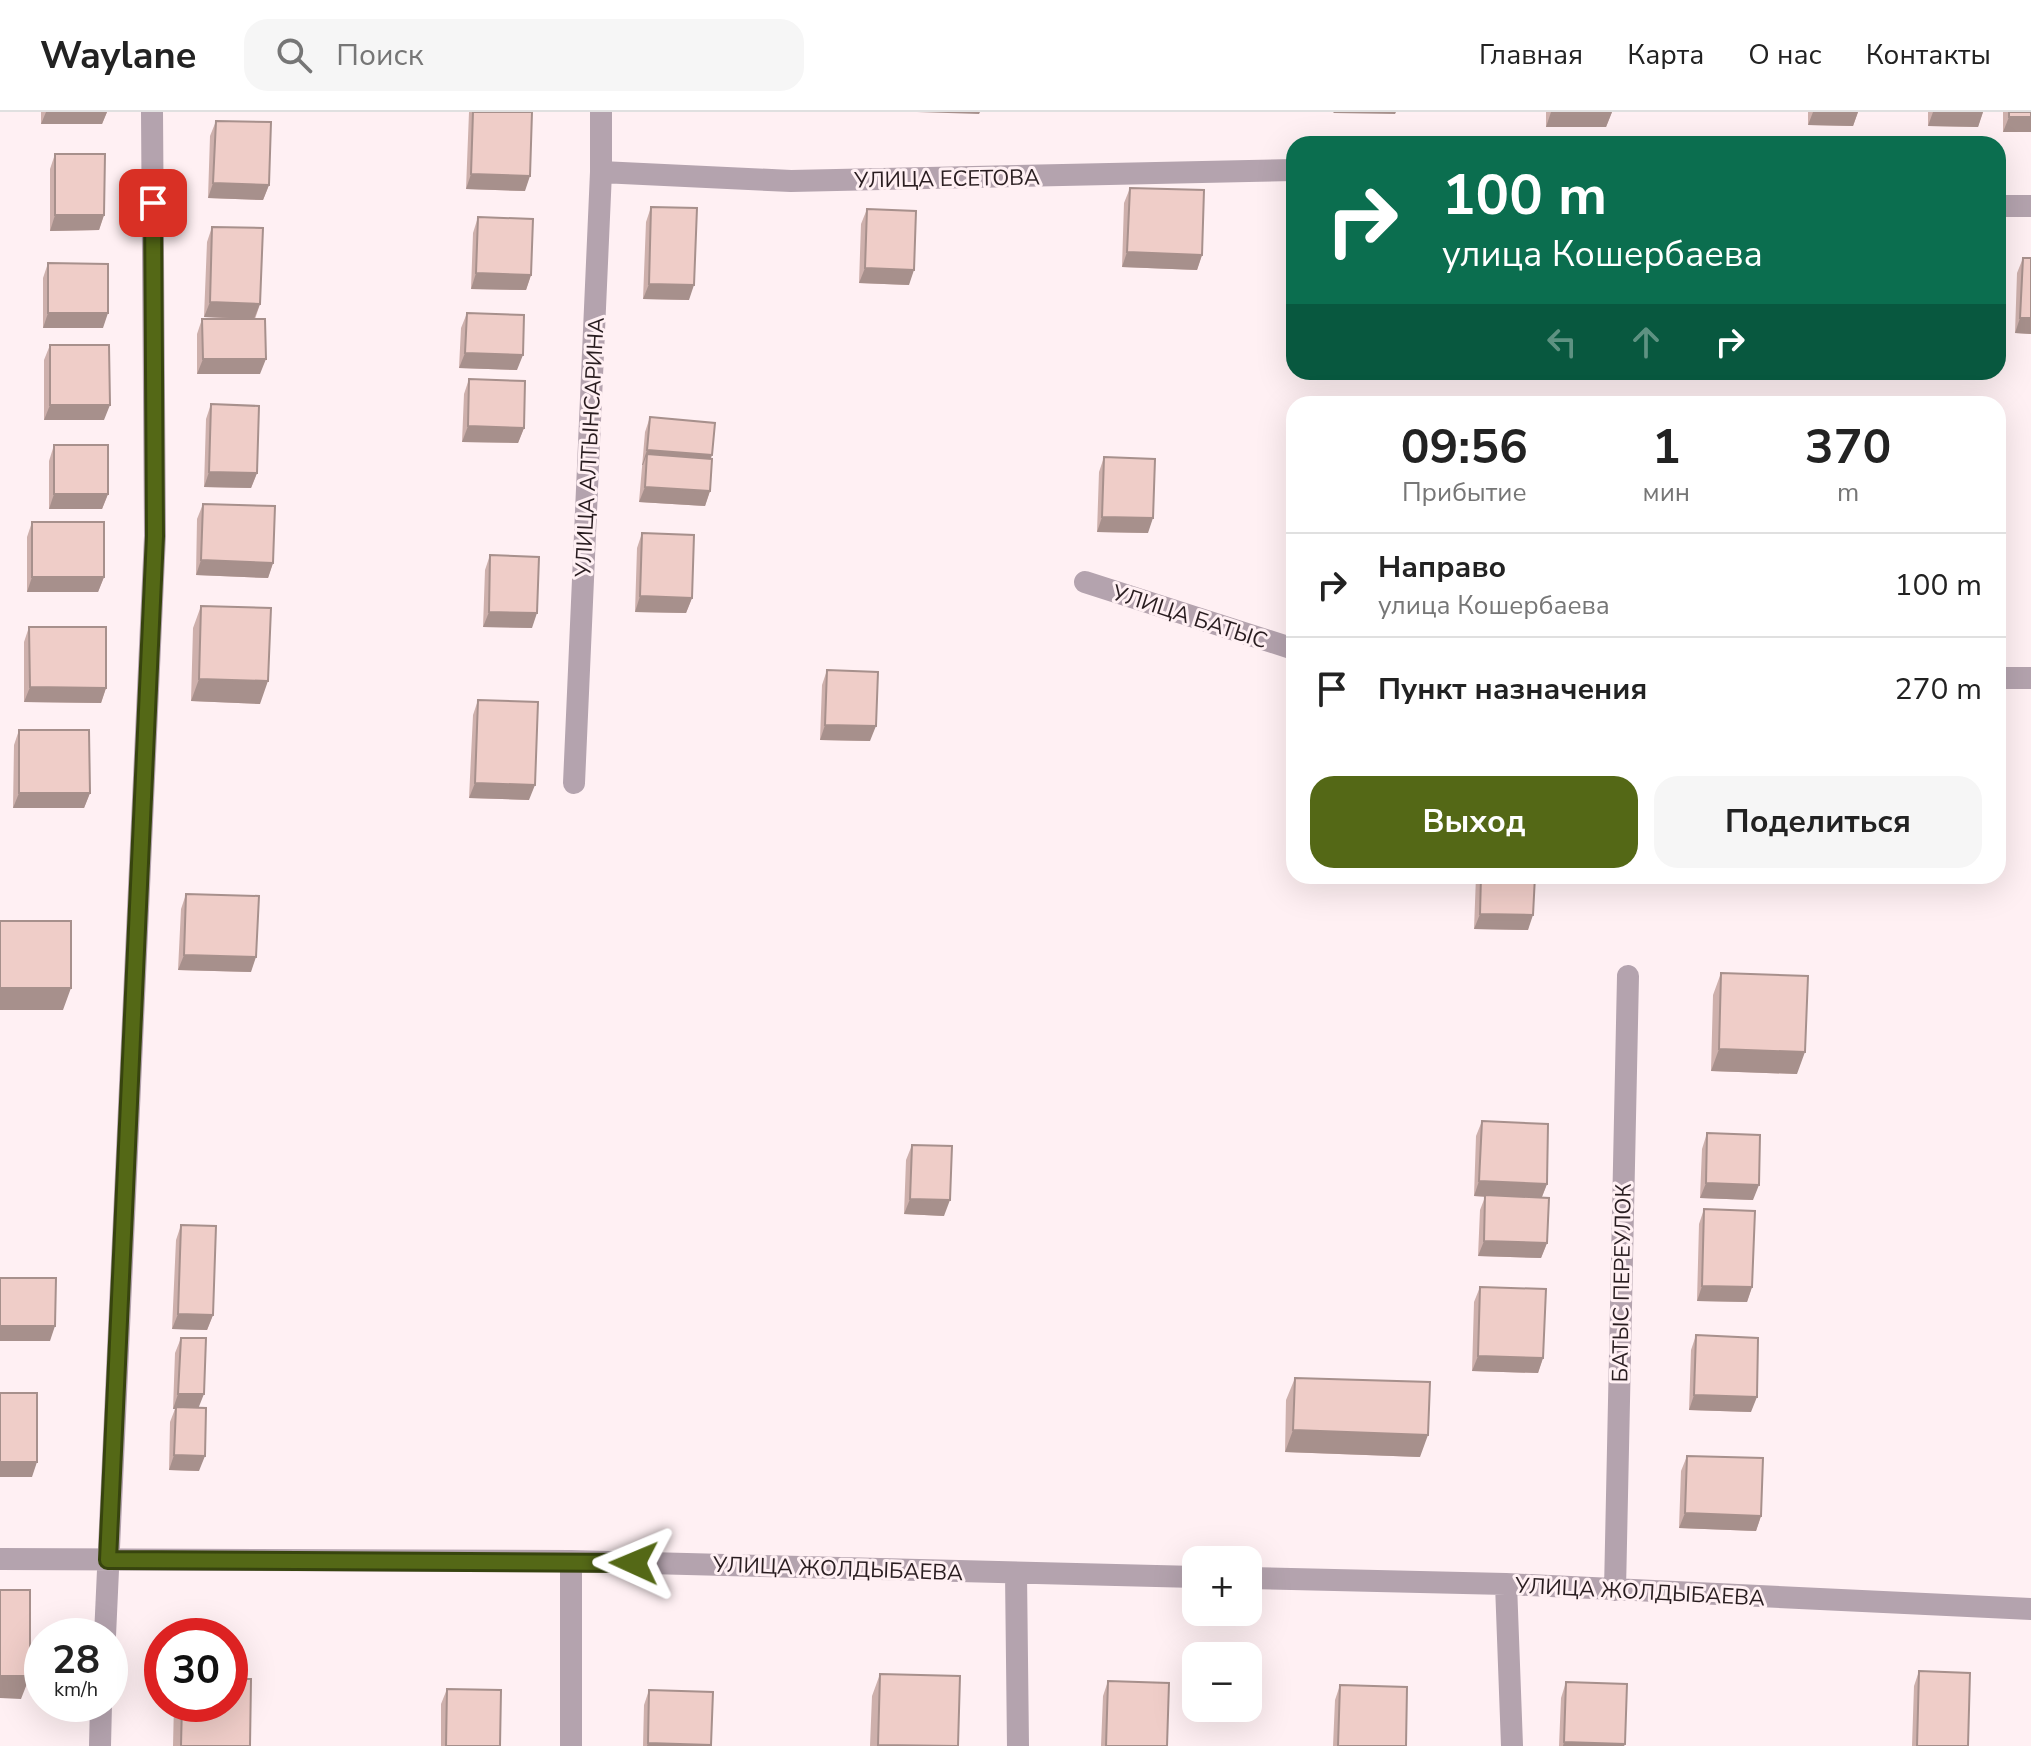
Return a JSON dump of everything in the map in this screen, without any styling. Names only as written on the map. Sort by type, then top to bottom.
[{"type":"street","points":[[106,1618],[155,536],[152,112]]},
{"type":"street","name":"УЛИЦА АЛТЫНСАРИНА","points":[[574,783],[601,172],[601,112]]},
{"type":"street","name":"УЛИЦА ЕСЕТОВА","points":[[601,172],[791,181],[1286,170]]},
{"type":"street","points":[[2006,206],[2031,206]]},
{"type":"street","name":"УЛИЦА БАТЫС","points":[[1085,582],[1286,646]]},
{"type":"street","points":[[2006,678],[2031,678]]},
{"type":"street","name":"БАТЫС ПЕРЕУЛОК","points":[[1615,1590],[1628,976]]},
{"type":"street","name":"УЛИЦА ЖОЛДЫБАЕВА","points":[[0,1559],[571,1561],[1182,1577]]},
{"type":"street","points":[[571,1561],[571,1746]]},
{"type":"street","points":[[1016,1573],[1018,1746]]},
{"type":"street","name":"УЛИЦА ЖОЛДЫБАЕВА","points":[[1262,1578],[1506,1584],[2031,1609]]},
{"type":"street","points":[[1506,1584],[1512,1746]]},
{"type":"street","points":[[100,1746],[101,1722]]},
{"type":"building","points":[[473,112],[532,112],[530,176],[471,174]]},
{"type":"building","points":[[2009,112],[2031,112],[2031,117],[2009,117]]},
{"type":"building","points":[[216,121],[271,122],[269,185],[213,183]]},
{"type":"building","points":[[55,154],[105,154],[104,215],[55,215]]},
{"type":"building","points":[[1130,188],[1204,190],[1202,255],[1127,252]]},
{"type":"building","points":[[651,207],[697,208],[694,285],[649,284]]},
{"type":"building","points":[[867,209],[916,211],[914,270],[865,268]]},
{"type":"building","points":[[478,217],[533,219],[531,275],[476,273]]},
{"type":"building","points":[[212,227],[263,228],[260,304],[210,302]]},
{"type":"building","points":[[2023,258],[2031,258],[2031,318],[2020,318]]},
{"type":"building","points":[[48,263],[108,264],[108,313],[48,313]]},
{"type":"building","points":[[467,313],[524,315],[523,355],[465,353]]},
{"type":"building","points":[[202,319],[265,319],[266,359],[203,359]]},
{"type":"building","points":[[50,345],[109,345],[110,405],[50,405]]},
{"type":"building","points":[[469,379],[525,381],[524,428],[468,426]]},
{"type":"building","points":[[211,404],[259,406],[257,473],[209,472]]},
{"type":"building","points":[[650,417],[715,423],[712,455],[647,450]]},
{"type":"building","points":[[54,445],[108,445],[108,494],[54,494]]},
{"type":"building","points":[[647,454],[712,459],[710,491],[645,487]]},
{"type":"building","points":[[1104,457],[1155,459],[1153,518],[1102,517]]},
{"type":"building","points":[[203,504],[275,506],[273,563],[201,560]]},
{"type":"building","points":[[32,522],[104,522],[104,577],[32,577]]},
{"type":"building","points":[[642,533],[694,535],[692,598],[640,596]]},
{"type":"building","points":[[490,555],[539,557],[537,613],[489,612]]},
{"type":"building","points":[[201,606],[271,608],[268,681],[199,679]]},
{"type":"building","points":[[29,627],[106,627],[106,688],[30,687]]},
{"type":"building","points":[[827,670],[878,672],[876,726],[825,725]]},
{"type":"building","points":[[478,700],[538,702],[535,785],[475,783]]},
{"type":"building","points":[[19,730],[89,730],[90,793],[19,793]]},
{"type":"building","points":[[1481,884],[1535,884],[1533,915],[1480,914]]},
{"type":"building","points":[[186,894],[259,896],[256,957],[184,955]]},
{"type":"building","points":[[0,921],[71,921],[71,988],[0,988]]},
{"type":"building","points":[[1721,973],[1808,976],[1805,1052],[1719,1049]]},
{"type":"building","points":[[1482,1121],[1548,1124],[1547,1184],[1479,1181]]},
{"type":"building","points":[[1707,1133],[1760,1135],[1759,1185],[1706,1183]]},
{"type":"building","points":[[912,1145],[952,1146],[950,1200],[910,1199]]},
{"type":"building","points":[[1485,1195],[1549,1198],[1547,1243],[1484,1241]]},
{"type":"building","points":[[1704,1209],[1755,1211],[1752,1287],[1702,1286]]},
{"type":"building","points":[[181,1225],[216,1226],[213,1315],[178,1314]]},
{"type":"building","points":[[0,1278],[56,1278],[55,1326],[0,1326]]},
{"type":"building","points":[[1480,1287],[1546,1289],[1543,1358],[1478,1356]]},
{"type":"building","points":[[1696,1335],[1758,1338],[1757,1397],[1694,1395]]},
{"type":"building","points":[[181,1338],[206,1338],[204,1394],[178,1394]]},
{"type":"building","points":[[1295,1378],[1430,1382],[1428,1435],[1293,1430]]},
{"type":"building","points":[[0,1393],[37,1393],[37,1462],[0,1462]]},
{"type":"building","points":[[176,1407],[206,1408],[205,1456],[174,1455]]},
{"type":"building","points":[[1687,1456],[1763,1458],[1761,1516],[1685,1513]]},
{"type":"building","points":[[0,1590],[30,1590],[30,1618],[24,1618],[24,1676],[0,1676]]},
{"type":"building","points":[[1919,1671],[1970,1673],[1968,1746],[1917,1746]]},
{"type":"building","points":[[880,1674],[960,1676],[958,1746],[878,1745]]},
{"type":"building","points":[[248,1679],[251,1679],[250,1746],[181,1746],[182,1722],[248,1722]]},
{"type":"building","points":[[1108,1681],[1169,1683],[1167,1746],[1106,1746]]},
{"type":"building","points":[[1566,1682],[1627,1684],[1625,1744],[1564,1742]]},
{"type":"building","points":[[1340,1685],[1407,1687],[1406,1746],[1338,1746]]},
{"type":"building","points":[[447,1689],[501,1690],[500,1746],[446,1746]]},
{"type":"building","points":[[649,1690],[713,1692],[711,1745],[648,1743]]},
{"type":"route","points":[[153,203],[155,536],[108,1560],[634,1563]]}]
